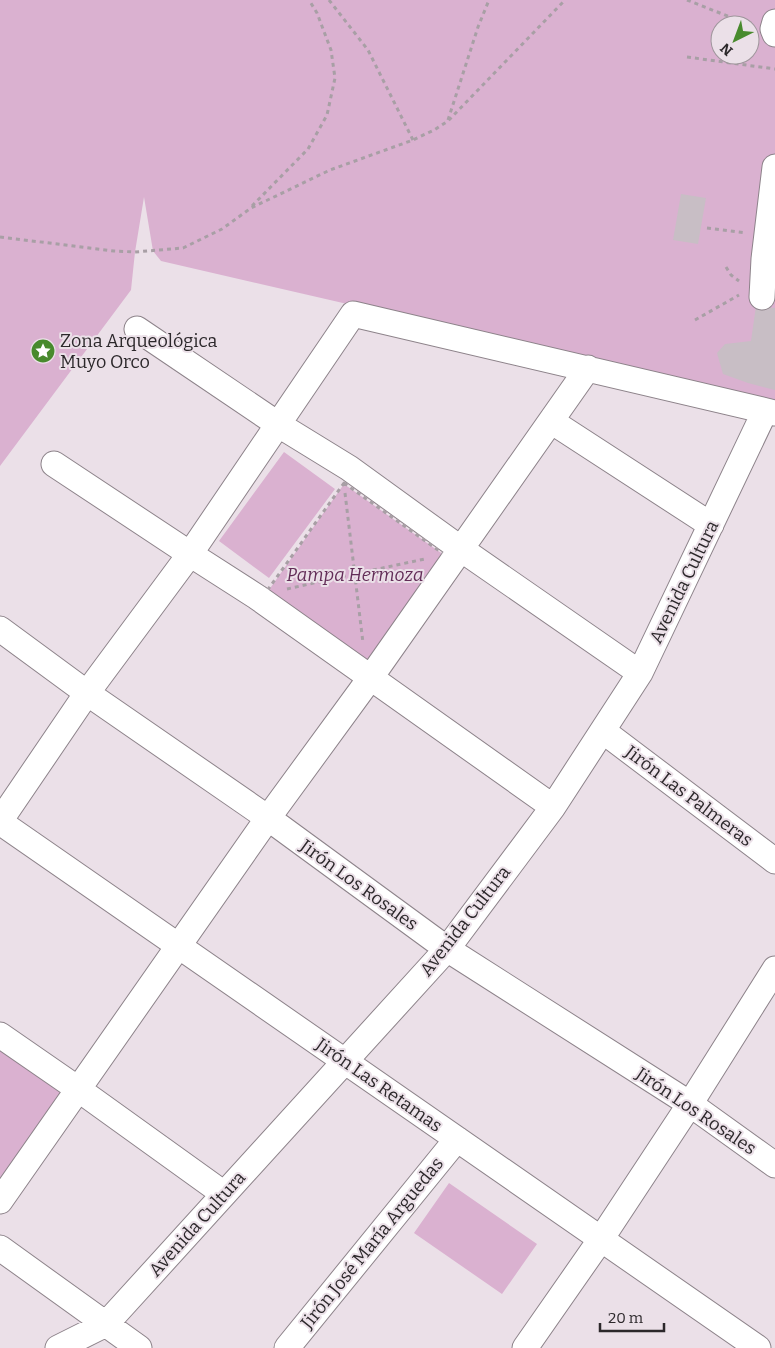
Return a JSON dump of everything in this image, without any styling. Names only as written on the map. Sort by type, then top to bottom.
[{"type":"street","points":[[755,293],[764,259],[775,167]]},
{"type":"street","points":[[0,822],[87,693],[190,554],[353,314],[770,412]]},
{"type":"street","points":[[137,329],[278,425],[453,552],[640,673]]},
{"type":"street","points":[[0,1201],[268,818],[367,667],[551,421],[588,368]]},
{"type":"street","name":"Avenida Cultura","points":[[58,1348],[106,1324],[446,949],[553,808],[640,673],[711,525],[770,412]]},
{"type":"street","points":[[551,421],[711,525]]},
{"type":"street","points":[[54,464],[190,554],[265,594],[367,667],[553,808]]},
{"type":"street","name":"Jirón Los Rosales","points":[[0,629],[87,693],[268,818],[446,949],[690,1104],[775,1165]]},
{"type":"street","name":"Jirón Las Palmeras","points":[[603,731],[775,861]]},
{"type":"street","name":"Jirón Las Retamas","points":[[0,822],[758,1348]]},
{"type":"street","points":[[525,1348],[602,1239],[775,969]]},
{"type":"street","points":[[0,1036],[78,1089],[224,1194]]},
{"type":"street","name":"Jirón José María Arguedas","points":[[287,1348],[457,1139]]},
{"type":"street","points":[[0,1248],[139,1348]]},
{"type":"path","points":[[0,237],[114,251],[136,252],[183,248],[222,229],[251,208],[308,149],[327,115],[335,78],[330,50],[310,0]]},
{"type":"path","points":[[329,0],[368,50],[413,140]]},
{"type":"path","points":[[448,121],[478,27],[490,0]]},
{"type":"path","points":[[251,208],[330,170],[413,140],[448,121],[565,0]]},
{"type":"path","points":[[687,0],[730,17],[774,28]]},
{"type":"path","points":[[687,56],[775,69]]},
{"type":"path","points":[[707,228],[767,236]]},
{"type":"path","points":[[726,267],[731,275],[755,293]]},
{"type":"path","points":[[695,320],[736,297],[755,293]]},
{"type":"path","points":[[347,476],[453,552]]},
{"type":"path","points":[[347,476],[265,594],[367,667],[453,552]]},
{"type":"path","points":[[347,476],[354,574],[363,647]]},
{"type":"path","points":[[435,557],[453,552]]},
{"type":"path","points":[[284,590],[426,559]]},
{"type":"green space","points":[[0,0],[775,0],[775,404],[161,261],[153,251],[144,197],[131,290],[0,466]]},
{"type":"green space","points":[[284,452],[335,489],[269,578],[219,541]]},
{"type":"green space","name":"Pampa Hermoza","points":[[344,484],[444,555],[365,665],[266,594]]},
{"type":"green space","points":[[0,1043],[65,1088],[0,1179]]},
{"type":"green space","points":[[449,1183],[537,1244],[502,1294],[414,1233]]},
{"type":"building","points":[[681,194],[706,198],[698,244],[673,240]]},
{"type":"building","points":[[756,306],[775,308],[775,390],[723,374],[717,353],[725,344],[751,341]]},
{"type":"place","name":"Zona Arqueológica Muyo Orco","points":[[43,351]]}]
